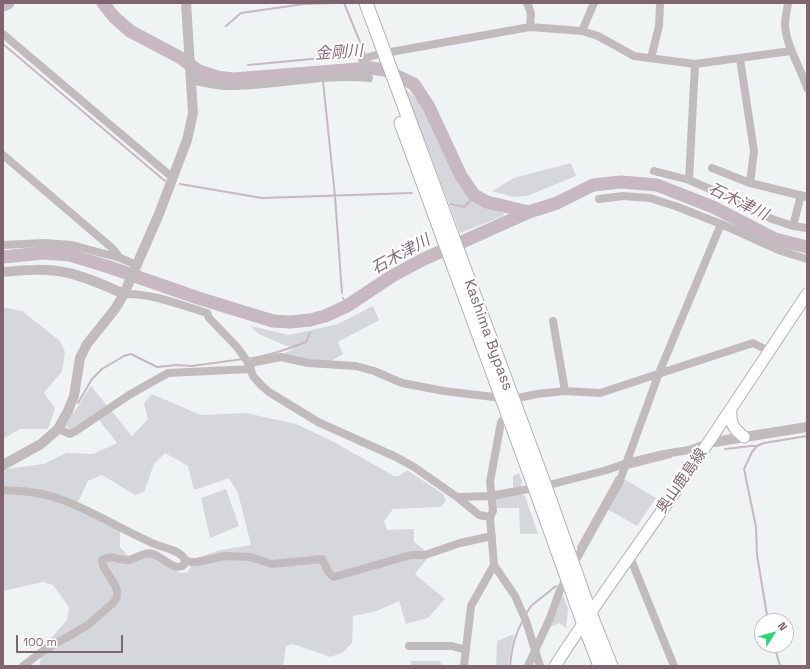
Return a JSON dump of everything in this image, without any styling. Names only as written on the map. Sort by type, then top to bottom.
[{"type":"highway","name":"Kashima Bypass","points":[[358,3],[382,59],[397,88],[445,232]]},
{"type":"highway","name":"Kashima Bypass","points":[[366,3],[382,59],[384,78],[455,258],[540,487],[567,578],[611,666]]},
{"type":"highway","name":"Kashima Bypass","points":[[507,399],[508,415],[573,565],[600,666]]},
{"type":"main road","name":"奥山鹿島線","points":[[555,666],[586,618],[630,557],[708,443],[807,294]]},
{"type":"main road","points":[[731,409],[730,419],[736,431],[744,437]]},
{"type":"street","points":[[3,465],[41,444],[58,429],[74,396],[80,358],[87,344],[124,294],[159,214],[187,140],[192,113],[187,3]]},
{"type":"street","points":[[527,3],[531,13],[530,27]]},
{"type":"street","points":[[582,30],[594,3]]},
{"type":"street","points":[[651,58],[659,26],[660,3]]},
{"type":"street","points":[[788,3],[785,26],[791,51],[804,77],[807,88]]},
{"type":"street","points":[[190,77],[222,86],[252,85],[350,76],[369,78],[362,59],[382,59],[530,27],[582,30],[598,36],[634,56],[695,64],[791,51]]},
{"type":"street","points":[[3,34],[173,178]]},
{"type":"street","points":[[740,58],[754,151],[750,183]]},
{"type":"street","points":[[689,180],[695,64]]},
{"type":"street","points":[[3,155],[112,248],[120,258]]},
{"type":"street","points":[[712,168],[750,183],[804,196],[793,226]]},
{"type":"street","points":[[654,171],[689,180],[745,204],[772,219],[793,226],[807,228]]},
{"type":"street","points":[[599,199],[623,196],[650,198],[721,224],[781,251],[807,259]]},
{"type":"street","points":[[573,565],[618,483],[625,467],[659,373],[721,224]]},
{"type":"street","points":[[3,245],[44,243],[72,245],[120,258],[136,265]]},
{"type":"street","points":[[3,272],[50,270],[69,273],[124,294],[136,293],[207,313],[209,318],[237,347],[253,376],[269,392],[318,422],[396,457],[414,467],[457,497],[479,515],[490,517]]},
{"type":"street","points":[[553,321],[566,391]]},
{"type":"street","points":[[58,429],[70,434],[76,431],[129,396],[168,373],[255,362],[281,357],[308,362],[356,366],[374,371],[402,383],[444,391],[507,399],[566,391],[600,393],[753,343],[769,352]]},
{"type":"street","points":[[508,415],[501,422],[490,482],[493,511],[490,517],[494,565],[515,596],[536,651],[540,666]]},
{"type":"street","points":[[457,497],[491,496],[540,487],[607,470],[625,467],[664,454],[689,450],[708,443],[807,427]]},
{"type":"street","points":[[3,490],[28,492],[56,497],[92,512],[143,539],[178,553],[184,557],[185,560],[191,562],[225,556],[250,557],[272,564],[322,559],[329,573],[334,577],[411,555],[425,555],[460,543],[492,536]]},
{"type":"street","points":[[23,666],[43,651],[88,625],[114,602],[117,597],[115,585],[103,566],[102,560],[110,557],[122,560],[131,560],[148,553],[154,554],[175,566],[182,566],[185,560]]},
{"type":"street","points":[[630,557],[674,666]]},
{"type":"street","points":[[464,666],[471,606],[494,565]]},
{"type":"street","points":[[528,666],[550,618],[560,590],[567,578]]},
{"type":"street","points":[[409,646],[452,646],[466,650]]},
{"type":"shaded area","points":[[404,87],[422,105],[458,184],[471,200],[501,211],[504,214],[503,216],[460,233]]},
{"type":"shaded area","points":[[571,163],[576,176],[527,196],[513,197],[492,191],[514,178]]},
{"type":"shaded area","points":[[373,306],[379,320],[338,342],[343,354],[329,362],[279,356],[293,349],[259,334],[250,326],[289,335],[338,324]]},
{"type":"shaded area","points":[[3,307],[22,311],[60,341],[65,352],[62,371],[44,393],[55,408],[48,429],[20,429],[3,439]]},
{"type":"shaded area","points":[[91,386],[132,436],[148,419],[144,403],[152,394],[201,415],[246,413],[296,424],[332,441],[394,476],[399,476],[407,470],[443,494],[446,501],[440,507],[393,509],[384,521],[387,530],[414,529],[414,542],[424,550],[426,560],[415,574],[445,599],[428,618],[406,624],[399,601],[377,611],[353,616],[352,643],[343,652],[331,657],[293,644],[286,646],[283,666],[39,666],[44,646],[67,620],[69,607],[53,585],[43,582],[3,591],[3,464],[6,469],[44,464],[66,453],[93,454],[117,443],[95,415],[73,431],[65,426]],"holes":[[[165,453],[188,466],[194,490],[229,478],[238,493],[251,545],[221,550],[194,559],[188,572],[180,573],[147,551],[129,557],[120,547],[120,524],[78,502],[88,481],[102,475],[135,495],[144,492],[154,464]]]},
{"type":"shaded area","points":[[519,473],[522,481],[520,494],[525,496],[538,534],[520,534],[519,508],[495,508],[493,491],[513,488],[513,476]]},
{"type":"shaded area","points":[[624,479],[656,498],[637,526],[607,509]]},
{"type":"shaded area","points":[[226,489],[239,526],[210,538],[201,498]]},
{"type":"shaded area","points":[[562,593],[568,609],[566,628],[559,623],[550,627]]},
{"type":"shaded area","points":[[514,634],[508,666],[496,666],[497,641]]},
{"type":"shaded area","points":[[411,661],[440,661],[442,666],[411,666]]},
{"type":"waterway","name":"金剛川","points":[[3,5],[8,3]]},
{"type":"waterway","name":"金剛川","points":[[103,3],[114,17],[130,31],[179,57],[199,71],[217,77],[233,79],[371,68],[385,70],[414,84],[429,107],[461,176],[474,195],[487,202],[529,212]]},
{"type":"waterway","points":[[226,26],[241,13],[304,4],[335,3]]},
{"type":"waterway","points":[[248,65],[365,54],[344,3]]},
{"type":"waterway","points":[[3,44],[165,181]]},
{"type":"waterway","name":"金剛川","points":[[368,61],[371,68]]},
{"type":"waterway","points":[[323,81],[335,196],[342,293]]},
{"type":"waterway","name":"石木津川","points":[[3,257],[43,253],[70,255],[198,298],[273,321],[290,322],[310,320],[325,316],[347,306],[392,276],[424,259],[529,212],[557,203],[593,185],[621,182],[657,185],[713,207],[775,239],[807,247]]},
{"type":"waterway","points":[[180,184],[262,198],[412,193]]},
{"type":"waterway","points":[[451,204],[464,207],[474,195]]},
{"type":"waterway","points":[[343,298],[347,306]]},
{"type":"waterway","name":"石木津川","points":[[310,320],[311,326]]},
{"type":"waterway","points":[[247,359],[291,348],[306,342],[310,333]]},
{"type":"waterway","points":[[78,403],[92,379],[102,369],[124,356],[131,354],[157,367],[177,365],[192,366],[243,359]]},
{"type":"waterway","points":[[767,613],[757,555],[756,527],[744,469],[752,452],[757,446],[764,443],[807,436]]},
{"type":"waterway","points":[[725,449],[757,446]]},
{"type":"waterway","points":[[627,468],[671,457]]},
{"type":"waterway","points":[[578,547],[617,477]]},
{"type":"waterway","points":[[526,614],[531,606],[556,586]]},
{"type":"waterway","points":[[510,666],[517,631],[523,620]]},
{"type":"waterway","points":[[776,653],[780,666]]}]
